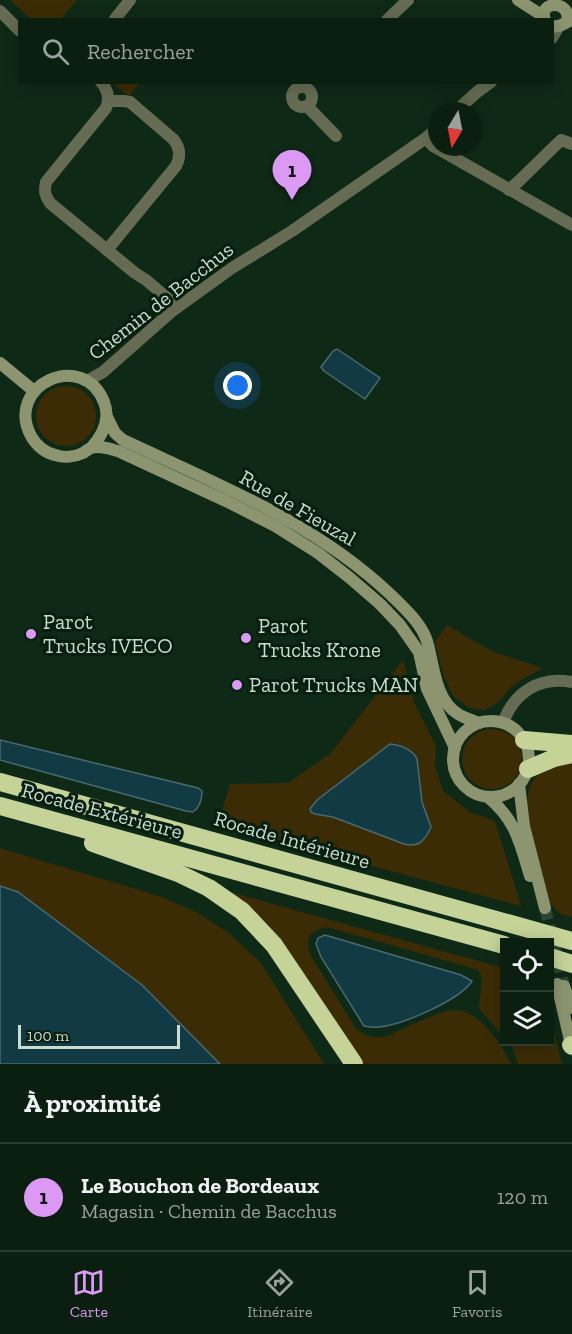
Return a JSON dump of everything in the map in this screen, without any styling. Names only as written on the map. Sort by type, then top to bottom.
[{"type":"highway","points":[[524,740],[572,744]]},
{"type":"highway","points":[[523,777],[554,758],[572,754]]},
{"type":"highway","name":"Rocade Intérieure","points":[[0,782],[572,941]]},
{"type":"highway","name":"Rocade Extérieure","points":[[0,806],[500,944]]},
{"type":"highway","points":[[0,812],[178,873],[209,888],[242,911],[274,945],[354,1064]]},
{"type":"highway","points":[[498,920],[524,915],[572,928]]},
{"type":"highway","points":[[554,959],[572,964]]},
{"type":"street","points":[[116,18],[130,0]]},
{"type":"street","points":[[389,18],[408,0]]},
{"type":"street","points":[[518,0],[557,7]]},
{"type":"street","points":[[526,0],[557,7],[570,14],[554,35]]},
{"type":"street","points":[[0,12],[18,29]]},
{"type":"street","points":[[101,84],[108,93],[106,108],[46,182],[46,196],[50,203],[178,307]]},
{"type":"street","points":[[466,102],[488,84]]},
{"type":"street","points":[[315,86],[313,99],[308,107],[296,106],[292,100],[290,87],[315,86]]},
{"type":"street","points":[[107,250],[176,166],[179,154],[178,146],[173,139],[130,102],[108,101]]},
{"type":"street","points":[[308,107],[336,136]]},
{"type":"street","points":[[426,138],[433,146],[572,225]]},
{"type":"street","name":"Chemin de Bacchus","points":[[87,381],[103,372],[178,307],[232,268],[292,231],[426,138]]},
{"type":"street","points":[[508,190],[561,140],[572,144]]},
{"type":"street","points":[[0,363],[34,391],[42,383],[53,378],[76,377],[87,381]]},
{"type":"street","name":"Rue de Fieuzal","points":[[87,381],[101,396],[107,417],[115,433],[123,440],[283,516],[325,541],[360,568],[392,596],[425,634],[437,686],[448,704],[457,713],[478,723]]},
{"type":"street","name":"Rue de Fieuzal","points":[[34,391],[27,403],[25,416],[27,429],[33,441],[43,450],[69,457],[91,448],[108,448],[118,452],[228,502],[274,526],[318,553],[350,578],[400,625],[419,652],[427,689],[455,748]]},
{"type":"street","points":[[91,448],[100,439],[107,417]]},
{"type":"street","points":[[503,723],[519,697],[536,685],[552,680],[572,682]]},
{"type":"street","points":[[488,797],[507,814],[514,827],[542,908],[524,826],[523,777],[529,759],[524,740],[512,727],[495,721],[478,723],[458,740],[453,758],[454,767],[463,785],[471,791],[488,797],[506,794],[523,777]]},
{"type":"street","points":[[572,1008],[561,985],[572,1046]]},
{"type":"shaded area","points":[[10,0],[77,0],[62,18],[30,18]]},
{"type":"shaded area","points":[[113,84],[139,84],[129,96]]},
{"type":"shaded area","points":[[66,386],[87,395],[96,416],[87,437],[66,446],[45,437],[36,416],[45,395]]},
{"type":"shaded area","points":[[447,625],[494,652],[543,668],[514,684],[497,703],[485,710],[469,708],[453,696],[443,674],[435,642]]},
{"type":"shaded area","points":[[403,660],[414,702],[436,746],[435,767],[443,791],[470,812],[495,821],[521,906],[218,825],[230,784],[288,783],[331,753]]},
{"type":"shaded area","points":[[492,729],[509,734],[517,742],[522,759],[517,776],[509,784],[492,789],[475,784],[467,776],[462,759],[467,742],[475,734]]},
{"type":"shaded area","points":[[572,762],[572,917],[560,914],[550,903],[526,810],[529,788],[536,776],[553,765]]},
{"type":"shaded area","points":[[0,848],[162,897],[198,913],[230,934],[261,963],[324,1064],[220,1064],[142,985],[18,892],[0,886]]},
{"type":"shaded area","points":[[226,891],[500,967],[500,1033],[479,1008],[482,977],[478,970],[327,927],[316,931],[308,940],[311,956],[355,1027],[363,1033],[374,1037],[388,1036],[439,1014],[453,1010],[462,1011],[480,1021],[488,1029],[502,1047],[511,1064],[360,1064]]},
{"type":"shaded area","points":[[554,1032],[562,1064],[518,1064],[511,1046],[554,1046]]},
{"type":"water","points":[[337,349],[380,378],[365,399],[321,367]]},
{"type":"water","points":[[0,740],[198,788],[202,791],[201,800],[193,812],[186,811],[0,760]]},
{"type":"water","points":[[390,744],[405,748],[417,759],[422,802],[431,827],[421,842],[414,845],[404,844],[333,817],[311,812],[310,809],[317,800]]},
{"type":"water","points":[[0,886],[18,892],[142,985],[220,1064],[0,1064]]},
{"type":"water","points":[[325,935],[461,975],[472,981],[456,996],[415,1017],[389,1025],[364,1026],[321,957],[316,944],[318,938]]},
{"type":"tunnel","points":[[545,908],[564,986]]},
{"type":"place","name":"Le Bouchon de Bordeaux","points":[[292,200]]},
{"type":"place","name":"Parot Trucks IVECO","points":[[31,634]]},
{"type":"place","name":"Parot Trucks Krone","points":[[246,638]]},
{"type":"place","name":"Parot Trucks MAN","points":[[237,685]]}]
